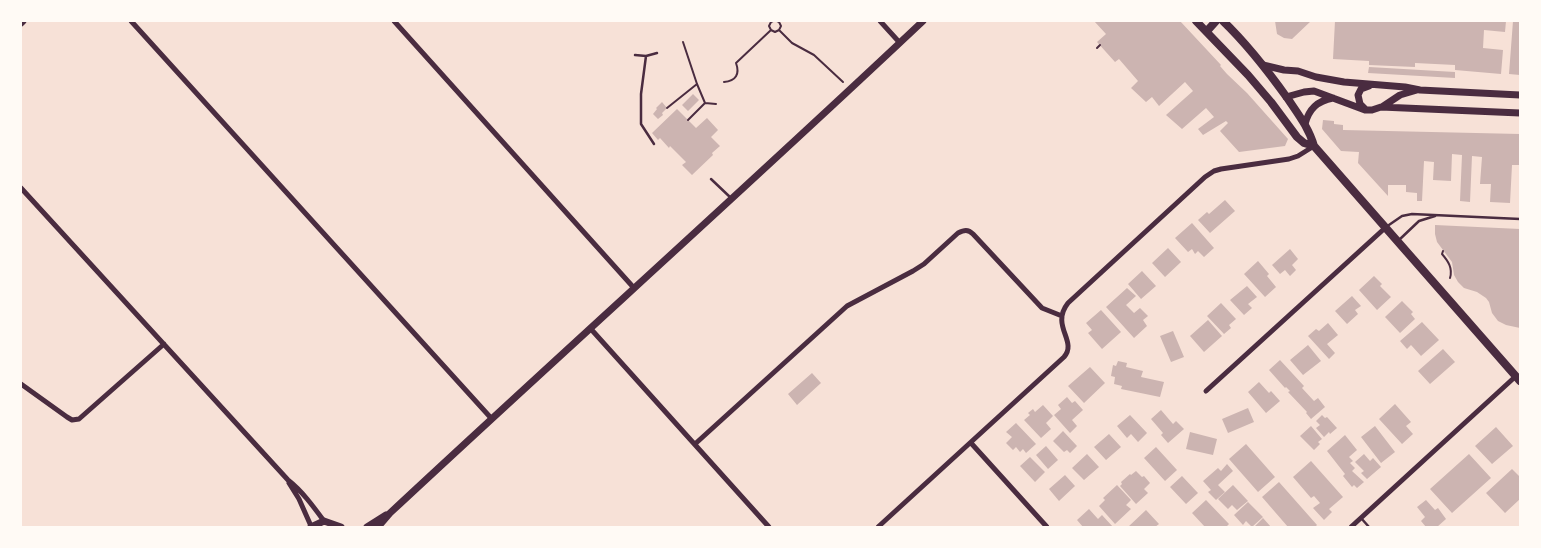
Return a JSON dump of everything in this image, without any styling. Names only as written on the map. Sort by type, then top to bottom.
[{"type":"main road","points":[[1196,21],[1271,102],[1297,137],[1304,143],[1314,146]]},
{"type":"main road","points":[[1207,31],[1216,21]]},
{"type":"main road","points":[[1223,21],[1263,65],[1305,124],[1310,132],[1314,146],[1518,378]]},
{"type":"main road","points":[[1271,102],[1286,97]]},
{"type":"street","points":[[131,21],[491,418]]},
{"type":"street","points":[[394,21],[634,288]]},
{"type":"street","points":[[880,21],[900,43]]},
{"type":"street","points":[[378,527],[390,512],[491,418],[732,199],[923,21]]},
{"type":"street","points":[[1263,65],[1301,72],[1328,80],[1372,85],[1420,90],[1520,94]]},
{"type":"street","points":[[1365,110],[1360,104],[1358,95],[1362,89],[1372,85]]},
{"type":"street","points":[[1286,97],[1309,91],[1316,92],[1365,110],[1372,110],[1381,107],[1400,95],[1420,90]]},
{"type":"street","points":[[1305,124],[1309,112],[1315,105],[1323,100],[1333,98]]},
{"type":"street","points":[[1381,107],[1520,113]]},
{"type":"street","points":[[878,527],[1067,353],[1069,346],[1062,327],[1062,316],[1068,303],[1212,172],[1298,156],[1314,146]]},
{"type":"street","points":[[21,188],[288,480],[303,494],[324,521],[341,527]]},
{"type":"street","points":[[1206,391],[1385,228]]},
{"type":"street","points":[[695,444],[847,306],[908,275],[964,230],[971,231],[1042,308],[1062,316]]},
{"type":"street","points":[[590,328],[770,527]]},
{"type":"street","points":[[21,384],[67,417],[72,420],[79,420],[164,344]]},
{"type":"street","points":[[1352,527],[1518,378]]},
{"type":"street","points":[[970,442],[1047,527]]},
{"type":"street","points":[[288,480],[299,499],[311,527],[324,521]]},
{"type":"street","points":[[367,527],[390,512]]},
{"type":"lane","points":[[635,55],[646,56],[657,53]]},
{"type":"lane","points":[[646,56],[641,94],[641,124],[654,144]]},
{"type":"lane","points":[[712,179],[732,199]]},
{"type":"lane","points":[[1385,228],[1398,218],[1419,214],[1520,219]]},
{"type":"lane","points":[[1398,242],[1416,223],[1437,216]]},
{"type":"lane","points":[[1361,518],[1368,527]]},
{"type":"path","points":[[771,30],[769,26],[772,22]]},
{"type":"path","points":[[779,22],[781,26],[779,30]]},
{"type":"path","points":[[771,30],[775,32],[779,30]]},
{"type":"path","points":[[724,82],[731,82],[738,70],[736,63],[771,30]]},
{"type":"path","points":[[779,30],[792,43],[814,55],[832,70],[850,90]]},
{"type":"path","points":[[683,42],[705,103]]},
{"type":"path","points":[[667,108],[697,84]]},
{"type":"path","points":[[705,103],[716,104]]},
{"type":"path","points":[[688,120],[705,103]]},
{"type":"path","points":[[1443,251],[1441,253],[1448,261],[1450,268],[1450,278]]},
{"type":"building","points":[[1094,21],[1180,21],[1288,139],[1285,146],[1239,152],[1220,131],[1228,123],[1226,121],[1203,135],[1198,129],[1214,117],[1206,108],[1182,129],[1166,115],[1193,91],[1185,82],[1159,106],[1152,97],[1146,102],[1131,88],[1138,81],[1119,59],[1115,62],[1097,42],[1106,34]]},
{"type":"building","points":[[1275,21],[1311,21],[1292,39],[1284,38],[1277,34]]},
{"type":"building","points":[[1335,21],[1506,21],[1505,32],[1484,30],[1483,48],[1503,50],[1501,74],[1455,70],[1455,65],[1415,63],[1415,67],[1369,65],[1369,61],[1333,59]]},
{"type":"building","points":[[1513,21],[1520,21],[1520,75],[1509,74]]},
{"type":"building","points":[[1369,67],[1455,72],[1455,78],[1368,73]]},
{"type":"building","points":[[693,94],[699,100],[688,111],[682,105]]},
{"type":"building","points":[[662,102],[667,108],[658,119],[653,114]]},
{"type":"building","points":[[677,109],[696,128],[707,118],[718,130],[711,137],[720,146],[692,175],[682,165],[686,162],[670,146],[669,148],[660,138],[658,140],[652,133]]},
{"type":"building","points":[[1323,120],[1334,121],[1334,124],[1343,125],[1343,130],[1520,134],[1520,165],[1512,165],[1510,203],[1490,202],[1491,184],[1480,184],[1482,157],[1472,156],[1470,202],[1460,201],[1462,155],[1452,154],[1451,181],[1433,180],[1434,162],[1424,161],[1422,201],[1417,201],[1417,193],[1406,192],[1406,185],[1388,185],[1388,196],[1358,163],[1359,152],[1341,151],[1322,129]]},
{"type":"building","points":[[1225,200],[1235,211],[1210,233],[1198,220],[1207,212],[1209,214]]},
{"type":"building","points":[[1192,223],[1214,248],[1204,257],[1198,251],[1195,254],[1192,249],[1188,252],[1175,238]]},
{"type":"building","points":[[1435,225],[1520,229],[1520,328],[1498,321],[1492,313],[1486,298],[1477,292],[1464,288],[1458,282],[1454,275],[1452,262],[1437,242]]},
{"type":"building","points":[[1168,248],[1181,262],[1165,277],[1152,263]]},
{"type":"building","points":[[1290,249],[1298,259],[1292,265],[1296,270],[1290,276],[1285,270],[1280,274],[1272,265]]},
{"type":"building","points":[[1258,261],[1269,274],[1267,276],[1276,287],[1265,297],[1244,274]]},
{"type":"building","points":[[1142,271],[1156,286],[1141,299],[1128,284]]},
{"type":"building","points":[[1374,276],[1382,284],[1380,286],[1391,297],[1377,310],[1359,290]]},
{"type":"building","points":[[1247,286],[1257,297],[1248,304],[1252,308],[1244,315],[1230,300]]},
{"type":"building","points":[[1127,288],[1136,296],[1126,305],[1134,313],[1140,308],[1148,316],[1143,320],[1147,326],[1134,338],[1106,307]]},
{"type":"building","points":[[1352,296],[1361,306],[1355,310],[1358,314],[1347,324],[1335,311]]},
{"type":"building","points":[[1402,301],[1413,312],[1411,314],[1415,319],[1400,333],[1385,317]]},
{"type":"building","points":[[1221,303],[1236,319],[1229,325],[1231,328],[1224,334],[1207,316]]},
{"type":"building","points":[[1101,310],[1121,332],[1102,349],[1088,333],[1092,330],[1086,323]]},
{"type":"building","points":[[1208,320],[1222,336],[1204,352],[1190,336]]},
{"type":"building","points":[[1422,322],[1439,340],[1421,356],[1411,345],[1407,349],[1400,341]]},
{"type":"building","points":[[1328,323],[1338,335],[1327,344],[1335,353],[1329,359],[1308,336],[1316,329],[1319,331]]},
{"type":"building","points":[[1173,331],[1184,357],[1171,362],[1160,336]]},
{"type":"building","points":[[1308,345],[1321,361],[1303,375],[1290,360]]},
{"type":"building","points":[[1443,349],[1455,362],[1430,384],[1418,371]]},
{"type":"building","points":[[1280,360],[1304,386],[1302,388],[1314,401],[1318,398],[1325,407],[1311,419],[1288,392],[1290,391],[1269,370]]},
{"type":"building","points":[[1118,361],[1127,363],[1126,367],[1143,371],[1141,377],[1164,382],[1160,397],[1121,389],[1122,386],[1114,384],[1115,377],[1111,376],[1113,365],[1116,366]]},
{"type":"building","points":[[1090,367],[1105,383],[1084,403],[1068,386]]},
{"type":"building","points":[[812,373],[821,383],[797,405],[788,394]]},
{"type":"building","points":[[1259,382],[1280,401],[1266,413],[1248,392]]},
{"type":"building","points":[[1067,397],[1072,403],[1075,401],[1083,410],[1072,420],[1077,426],[1070,433],[1054,415],[1061,409],[1058,405]]},
{"type":"building","points":[[1395,404],[1411,422],[1406,426],[1413,434],[1402,444],[1379,419]]},
{"type":"building","points":[[1043,405],[1053,416],[1046,423],[1051,429],[1041,438],[1024,420],[1033,409],[1035,412]]},
{"type":"building","points":[[1248,408],[1254,422],[1228,433],[1222,419]]},
{"type":"building","points":[[1161,410],[1173,424],[1176,421],[1184,429],[1168,443],[1161,435],[1163,433],[1151,419]]},
{"type":"building","points":[[1130,415],[1147,433],[1138,442],[1131,434],[1127,438],[1117,426]]},
{"type":"building","points":[[1322,415],[1325,418],[1327,417],[1337,428],[1324,437],[1316,428],[1320,425],[1316,421]]},
{"type":"building","points":[[1016,423],[1036,444],[1026,453],[1023,449],[1020,452],[1016,447],[1013,450],[1006,443],[1012,437],[1006,432]]},
{"type":"building","points":[[1311,426],[1322,439],[1314,450],[1300,436]]},
{"type":"building","points":[[1375,426],[1395,452],[1381,463],[1361,437]]},
{"type":"building","points":[[1496,427],[1513,446],[1492,464],[1475,446]]},
{"type":"building","points":[[1063,431],[1077,446],[1070,453],[1067,450],[1064,452],[1053,441]]},
{"type":"building","points":[[1190,432],[1217,439],[1213,455],[1186,449]]},
{"type":"building","points":[[1109,434],[1121,447],[1106,460],[1094,447]]},
{"type":"building","points":[[1345,435],[1357,450],[1349,457],[1353,461],[1350,463],[1355,468],[1352,471],[1364,482],[1357,488],[1354,485],[1352,487],[1343,476],[1345,474],[1327,451]]},
{"type":"building","points":[[1246,444],[1275,477],[1258,492],[1229,459]]},
{"type":"building","points":[[1046,446],[1058,460],[1048,469],[1036,455]]},
{"type":"building","points":[[1156,447],[1177,470],[1165,481],[1144,458]]},
{"type":"building","points":[[1087,454],[1099,467],[1084,480],[1072,468]]},
{"type":"building","points":[[1364,454],[1370,461],[1373,458],[1381,467],[1367,479],[1361,473],[1364,471],[1355,462]]},
{"type":"building","points":[[1469,454],[1491,478],[1452,513],[1430,489]]},
{"type":"building","points":[[1030,457],[1045,472],[1035,482],[1020,466]]},
{"type":"building","points":[[1311,461],[1343,497],[1329,509],[1332,512],[1324,520],[1313,508],[1320,503],[1314,496],[1311,498],[1293,477]]},
{"type":"building","points":[[1227,464],[1233,471],[1218,485],[1225,492],[1216,500],[1208,492],[1211,490],[1203,481],[1218,468],[1221,471]]},
{"type":"building","points":[[1512,469],[1520,477],[1520,499],[1505,513],[1486,493]]},
{"type":"building","points":[[1136,471],[1150,483],[1144,489],[1148,493],[1136,504],[1120,486],[1121,482]]},
{"type":"building","points":[[1065,475],[1075,486],[1059,501],[1049,489]]},
{"type":"building","points":[[1182,476],[1198,493],[1186,504],[1170,487]]},
{"type":"building","points":[[1279,482],[1317,525],[1315,527],[1288,527],[1262,497]]},
{"type":"building","points":[[1117,485],[1131,500],[1126,505],[1131,509],[1115,524],[1099,506],[1105,500],[1103,498]]},
{"type":"building","points":[[1233,485],[1248,501],[1237,510],[1232,505],[1228,509],[1218,499]]},
{"type":"building","points":[[1206,500],[1229,524],[1226,527],[1205,527],[1192,513]]},
{"type":"building","points":[[1426,500],[1435,510],[1438,508],[1446,519],[1437,527],[1426,527],[1421,521],[1425,517],[1417,507]]},
{"type":"building","points":[[1248,502],[1263,517],[1252,527],[1246,521],[1243,525],[1234,515]]},
{"type":"building","points":[[1089,509],[1098,519],[1102,515],[1113,527],[1083,527],[1077,520]]},
{"type":"building","points":[[1146,510],[1159,524],[1155,527],[1128,527]]},
{"type":"building","points":[[1263,518],[1271,527],[1254,527]]}]
